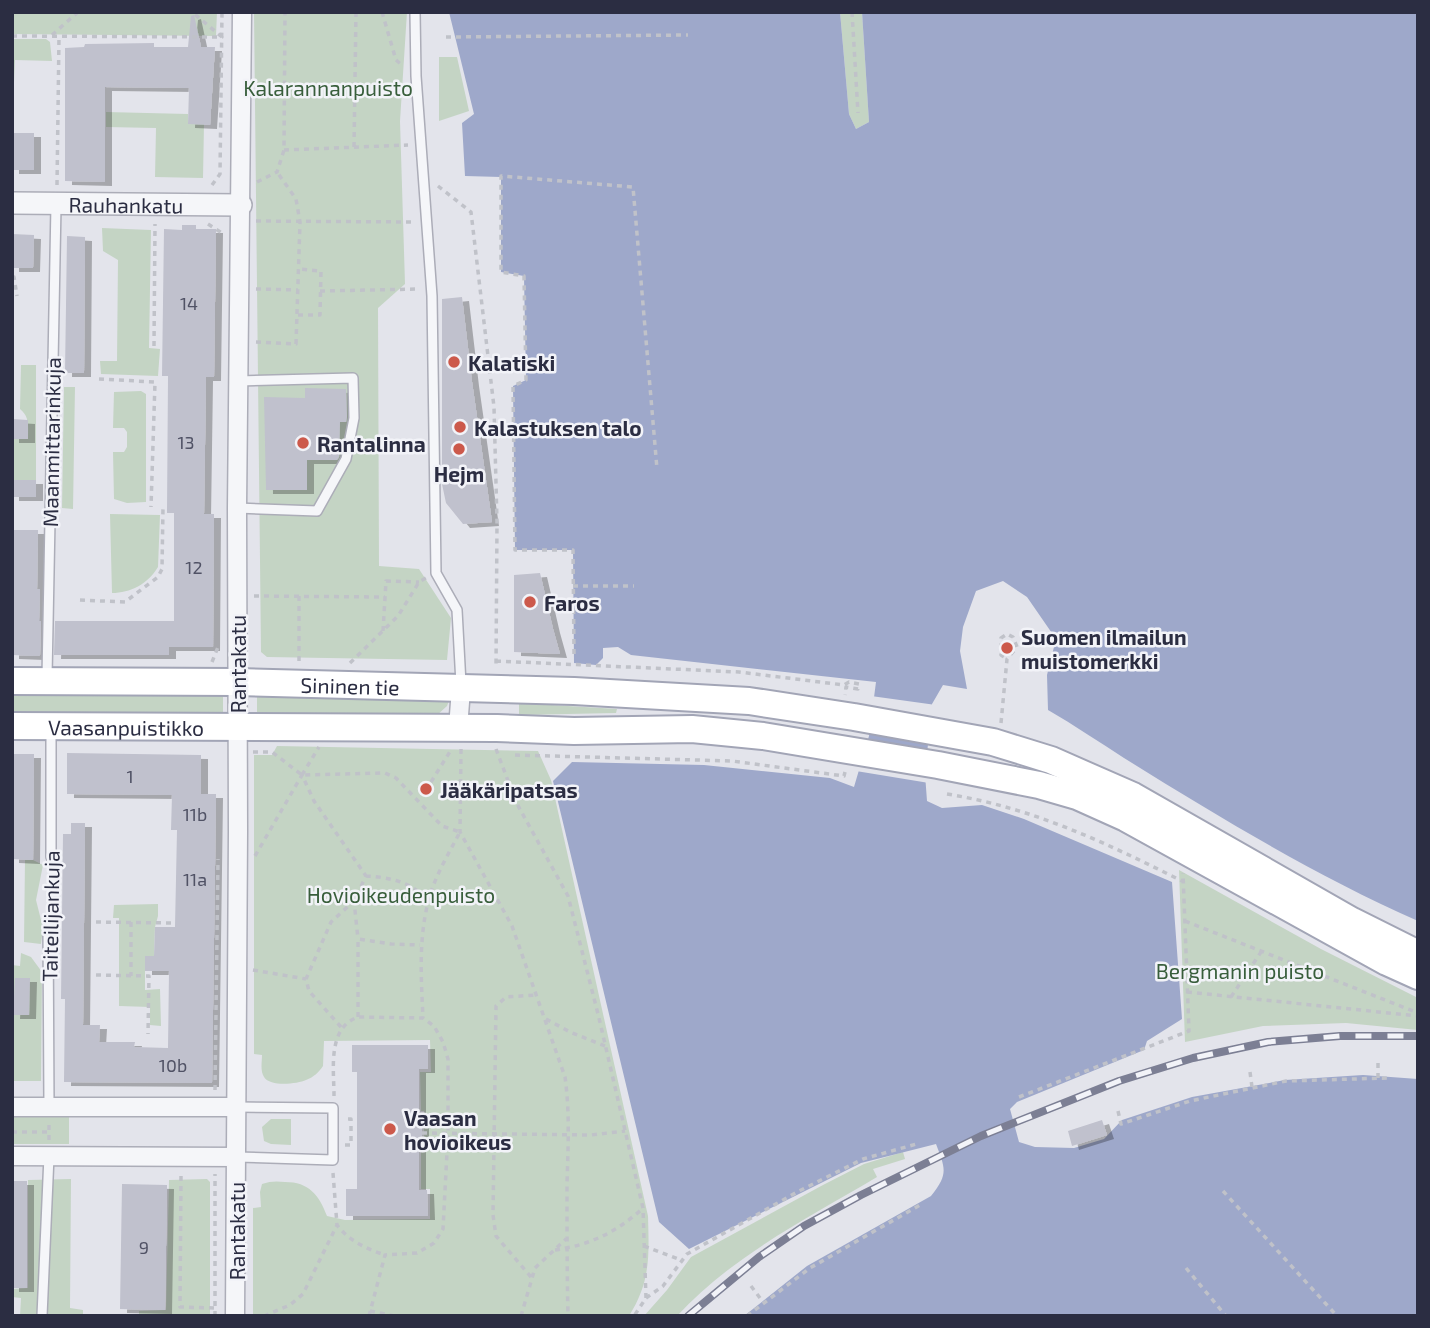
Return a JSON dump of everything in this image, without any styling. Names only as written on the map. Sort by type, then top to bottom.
[{"type":"main road","points":[[12,681],[237,682]]},
{"type":"main road","name":"Sininen tie","points":[[237,682],[574,691],[749,701],[993,742],[1051,760],[1133,796],[1352,921],[1418,954]]},
{"type":"main road","name":"Vaasanpuistikko","points":[[12,726],[238,728]]},
{"type":"main road","name":"Sininen tie","points":[[238,728],[458,739],[497,728],[573,731],[692,729],[763,736],[939,765],[1039,785],[1077,796],[1114,812],[1387,962],[1418,976]]},
{"type":"street","name":"Rantakatu","points":[[235,1312],[237,508],[242,12]]},
{"type":"street","name":"Rauhankatu","points":[[12,203],[57,195],[209,214],[241,213]]},
{"type":"street","points":[[458,739],[461,689]]},
{"type":"street","points":[[12,1107],[215,1098],[237,1107]]},
{"type":"street","points":[[12,1156],[237,1157]]},
{"type":"lane","points":[[415,12],[416,76],[432,289],[436,573],[457,610],[461,689]]},
{"type":"lane","name":"Maanmittarinkuja","points":[[47,681],[57,195]]},
{"type":"lane","points":[[237,508],[317,511],[346,459],[354,418],[354,378],[239,381]]},
{"type":"lane","name":"Taiteilijankuja","points":[[51,725],[51,857]]},
{"type":"lane","name":"Taiteilijankuja","points":[[48,924],[49,1107]]},
{"type":"lane","points":[[237,1107],[333,1108],[333,1160],[237,1157]]},
{"type":"lane","points":[[42,1316],[49,1156]]},
{"type":"path","points":[[51,37],[78,12]]},
{"type":"path","points":[[192,12],[222,37]]},
{"type":"path","points":[[209,214],[209,189],[220,174],[222,12]]},
{"type":"path","points":[[254,184],[277,172],[284,150],[285,12]]},
{"type":"path","points":[[354,147],[355,12]]},
{"type":"path","points":[[382,12],[396,60],[416,76]]},
{"type":"path","points":[[852,12],[858,113]]},
{"type":"path","points":[[446,37],[688,35]]},
{"type":"path","points":[[12,36],[222,37]]},
{"type":"path","points":[[57,195],[59,37]]},
{"type":"path","points":[[284,150],[421,145]]},
{"type":"path","points":[[423,169],[446,194],[471,212],[494,407],[497,690]]},
{"type":"path","points":[[239,341],[296,344],[300,222],[296,200],[277,172]]},
{"type":"path","points":[[573,654],[573,550],[515,550],[513,386],[526,380],[524,276],[501,272],[502,177],[633,187],[657,469]]},
{"type":"path","points":[[241,213],[300,222],[427,222]]},
{"type":"path","points":[[154,346],[155,224]]},
{"type":"path","points":[[297,314],[320,315],[321,271],[299,269]]},
{"type":"path","points":[[12,277],[17,296]]},
{"type":"path","points":[[239,289],[298,290]]},
{"type":"path","points":[[320,291],[432,289]]},
{"type":"path","points":[[99,379],[155,382],[151,507]]},
{"type":"path","points":[[80,600],[125,602],[158,577],[162,569],[163,507]]},
{"type":"path","points":[[383,631],[386,581],[419,582],[436,573]]},
{"type":"path","points":[[346,667],[398,616],[419,582]]},
{"type":"path","points":[[573,586],[634,586]]},
{"type":"path","points":[[237,596],[385,597]]},
{"type":"path","points":[[299,596],[299,666]]},
{"type":"path","points":[[1001,728],[1007,659],[1017,647],[1013,637],[1007,635],[1001,638],[1000,646],[1001,655],[1007,659]]},
{"type":"path","points":[[212,662],[218,650]]},
{"type":"path","points":[[496,661],[739,672],[844,685],[849,682],[859,684],[858,689],[846,687]]},
{"type":"path","points":[[497,728],[495,746],[516,803],[568,897],[643,1208],[646,1298]]},
{"type":"path","points":[[431,782],[458,739]]},
{"type":"path","points":[[423,1018],[420,945],[427,906],[432,889],[460,832],[458,739]]},
{"type":"path","points":[[251,862],[321,743]]},
{"type":"path","points":[[272,752],[302,775],[314,801],[366,876]]},
{"type":"path","points":[[514,755],[732,761],[836,774]]},
{"type":"path","points":[[302,775],[385,773],[397,778],[442,826],[460,832],[512,926],[565,1077],[569,1101],[566,1239],[568,1316]]},
{"type":"path","points":[[947,794],[989,801],[1076,830],[1184,882]]},
{"type":"path","points":[[215,1098],[218,856]]},
{"type":"path","name":"Taiteilijankuja","points":[[48,924],[51,857]]},
{"type":"path","points":[[1019,1097],[1189,1031],[1183,869]]},
{"type":"path","points":[[366,876],[386,877],[405,884],[423,895],[427,906]]},
{"type":"path","points":[[341,1027],[309,991],[306,979],[331,922],[354,901],[366,876]]},
{"type":"path","points":[[354,901],[358,939],[358,1017]]},
{"type":"path","points":[[1185,921],[1418,1014]]},
{"type":"path","points":[[96,922],[172,923]]},
{"type":"path","points":[[131,922],[131,976]]},
{"type":"path","points":[[358,939],[420,945]]},
{"type":"path","points":[[1231,997],[1261,951]]},
{"type":"path","points":[[251,969],[306,979]]},
{"type":"path","points":[[96,975],[149,976],[148,1034]]},
{"type":"path","points":[[1187,992],[1418,1014]]},
{"type":"path","points":[[531,1277],[496,1236],[496,1006],[506,997],[536,995]]},
{"type":"path","points":[[333,1108],[335,1048],[341,1027],[349,1020],[358,1017],[423,1018],[434,1026],[448,1059],[446,1211],[443,1229],[434,1243],[417,1252],[385,1255],[362,1245],[337,1225]]},
{"type":"path","points":[[544,1018],[606,1046]]},
{"type":"path","points":[[1378,1061],[1378,1078]]},
{"type":"path","points":[[1250,1072],[1252,1087]]},
{"type":"path","points":[[1118,1111],[1121,1124],[1190,1101],[1286,1081],[1388,1078]]},
{"type":"path","points":[[49,1107],[49,1156]]},
{"type":"path","points":[[422,1133],[569,1134],[625,1131]]},
{"type":"path","points":[[12,1132],[49,1132]]},
{"type":"path","points":[[352,1132],[357,1132]]},
{"type":"path","points":[[634,1316],[646,1298],[663,1286],[687,1254],[799,1191],[863,1159],[920,1143]]},
{"type":"path","points":[[215,1157],[215,1316]]},
{"type":"path","points":[[264,1316],[290,1305],[303,1294],[337,1225],[333,1160]]},
{"type":"path","points":[[181,1176],[180,1307],[215,1308],[235,1312]]},
{"type":"path","points":[[1223,1191],[1337,1316]]},
{"type":"path","points":[[747,1316],[810,1268],[920,1205]]},
{"type":"path","points":[[555,1250],[596,1241],[626,1224],[643,1208]]},
{"type":"path","points":[[521,1316],[535,1268],[566,1239]]},
{"type":"path","points":[[644,1246],[681,1260]]},
{"type":"path","points":[[385,1255],[370,1314],[394,1316]]},
{"type":"path","points":[[1186,1269],[1226,1316]]},
{"type":"path","points":[[751,1286],[763,1302]]},
{"type":"green space","points":[[12,12],[217,12],[216,36],[12,34]]},
{"type":"green space","name":"Kalarannanpuisto","points":[[254,12],[407,12],[400,121],[405,284],[378,308],[379,566],[419,569],[451,618],[447,660],[267,657],[261,652]]},
{"type":"green space","points":[[840,12],[862,12],[869,122],[856,129],[849,114]]},
{"type":"green space","points":[[12,39],[46,39],[50,42],[52,61],[15,60],[12,82]]},
{"type":"green space","points":[[439,57],[457,57],[469,111],[439,121]]},
{"type":"green space","points":[[106,112],[188,114],[188,124],[204,124],[203,178],[155,177],[156,128],[106,127]]},
{"type":"green space","points":[[102,228],[151,230],[149,348],[160,349],[158,376],[101,374],[100,361],[117,361],[118,260],[103,251]]},
{"type":"green space","points":[[21,365],[36,365],[36,480],[12,480],[12,439],[28,439],[27,419],[20,409]]},
{"type":"green space","points":[[64,387],[75,387],[73,509],[62,508]]},
{"type":"green space","points":[[141,391],[146,394],[146,502],[127,503],[114,499],[113,452],[124,452],[127,447],[127,432],[124,428],[113,428],[114,392]]},
{"type":"green space","points":[[110,514],[160,515],[158,567],[144,583],[119,593],[112,593]]},
{"type":"green space","points":[[12,690],[219,692],[223,696],[223,712],[218,717],[12,716]]},
{"type":"green space","points":[[257,695],[450,698],[447,706],[436,716],[263,715],[257,712]]},
{"type":"green space","points":[[519,703],[617,709],[616,713],[519,715]]},
{"type":"green space","name":"Hovioikeudenpuisto","points":[[277,746],[538,751],[551,780],[648,1216],[645,1279],[629,1316],[253,1316],[253,1208],[261,1207],[262,1184],[276,1181],[301,1184],[317,1196],[327,1216],[345,1220],[430,1219],[430,1189],[421,1189],[424,1111],[421,1111],[420,1072],[431,1072],[430,1040],[324,1041],[323,1066],[309,1079],[290,1083],[267,1080],[262,1072],[262,1055],[254,1054],[254,755],[272,755]]},
{"type":"green space","points":[[25,860],[33,860],[43,865],[36,900],[43,928],[41,944],[24,942]]},
{"type":"green space","name":"Bergmanin puisto","points":[[1179,870],[1321,949],[1418,998],[1418,1030],[1346,1023],[1263,1026],[1185,1042]]},
{"type":"green space","points":[[158,904],[154,956],[145,956],[145,990],[160,989],[161,1026],[150,1025],[150,1007],[119,1006],[119,918],[113,918],[114,905]]},
{"type":"green space","points":[[21,953],[31,957],[42,972],[41,1081],[12,1081],[12,965],[20,966]]},
{"type":"green space","points":[[12,1117],[69,1117],[69,1144],[12,1144]]},
{"type":"green space","points":[[271,1119],[291,1119],[291,1145],[264,1141],[262,1127]]},
{"type":"green space","points":[[903,1152],[905,1159],[873,1169],[877,1177],[746,1256],[699,1294],[677,1316],[644,1316],[691,1257],[864,1164]]},
{"type":"green space","points":[[71,1179],[70,1308],[83,1310],[83,1316],[20,1316],[21,1298],[12,1297],[12,1289],[28,1288],[28,1180]]},
{"type":"green space","points":[[207,1179],[210,1182],[210,1316],[139,1316],[139,1311],[166,1310],[169,1180]]},
{"type":"water","points":[[449,12],[840,12],[849,114],[856,129],[869,122],[862,12],[1418,12],[1418,921],[1342,885],[1268,845],[1048,710],[1047,675],[1056,639],[1027,597],[1003,581],[976,591],[963,627],[960,651],[967,689],[943,685],[932,704],[925,774],[927,801],[942,808],[982,805],[1024,819],[1172,882],[1182,1019],[1147,1041],[1144,1050],[1017,1102],[1010,1109],[1019,1142],[1035,1147],[1074,1148],[1104,1139],[1122,1120],[1192,1097],[1285,1080],[1363,1075],[1418,1079],[1418,1316],[744,1316],[807,1266],[931,1196],[941,1182],[944,1171],[936,1144],[861,1163],[689,1249],[659,1222],[553,781],[572,762],[704,765],[830,778],[854,787],[869,736],[876,682],[631,655],[618,647],[603,648],[603,658],[596,665],[574,663],[573,550],[515,550],[513,386],[526,380],[524,276],[501,272],[501,177],[465,176],[462,123],[474,114]]},
{"type":"pier","points":[[871,696],[936,705],[932,741],[866,729]]},
{"type":"pier","points":[[865,739],[931,750],[929,783],[856,771]]},
{"type":"building","points":[[194,15],[201,47],[215,47],[210,125],[188,124],[189,88],[105,87],[105,182],[65,181],[65,48],[84,47],[85,44],[154,43],[154,47],[188,47],[191,16]]},
{"type":"building","points":[[12,133],[34,133],[34,170],[12,170]]},
{"type":"building","points":[[182,225],[196,225],[196,229],[216,229],[214,377],[206,377],[204,514],[214,514],[213,647],[169,647],[169,655],[54,655],[55,621],[174,621],[174,513],[167,513],[168,376],[162,376],[164,229],[182,230]]},
{"type":"building","points":[[12,234],[34,235],[33,268],[12,268]]},
{"type":"building","points":[[67,236],[85,237],[84,373],[65,373]]},
{"type":"building","name":"Kalastuksen talo","points":[[462,297],[492,522],[463,524],[446,503],[442,484],[442,299]]},
{"type":"building","name":"Rantalinna","points":[[305,388],[346,389],[347,417],[346,422],[340,422],[339,457],[337,460],[307,460],[307,490],[266,490],[264,397],[305,398]]},
{"type":"building","points":[[12,419],[28,420],[28,439],[12,439]]},
{"type":"building","points":[[12,480],[36,480],[36,497],[12,497]]},
{"type":"building","points":[[12,530],[38,530],[37,589],[40,589],[41,621],[38,656],[12,655]]},
{"type":"building","name":"Faros","points":[[540,573],[560,654],[514,652],[514,575]]},
{"type":"building","points":[[67,753],[201,755],[201,794],[216,794],[212,1083],[64,1082],[65,999],[61,999],[63,834],[71,834],[71,823],[85,823],[83,1025],[100,1025],[99,1042],[135,1042],[134,1047],[168,1048],[169,971],[145,971],[145,956],[154,956],[155,927],[175,927],[177,830],[171,830],[172,795],[67,794]]},
{"type":"building","points":[[12,754],[34,754],[33,860],[12,859]]},
{"type":"building","points":[[15,978],[30,978],[29,1015],[13,1015]]},
{"type":"building","name":"Vaasan hovioikeus","points":[[352,1045],[428,1045],[428,1069],[419,1069],[422,1145],[419,1145],[419,1190],[427,1190],[428,1216],[346,1216],[346,1189],[357,1189],[357,1072],[352,1072]]},
{"type":"building","points":[[1102,1120],[1107,1135],[1072,1146],[1068,1131]]},
{"type":"building","points":[[12,1181],[27,1181],[27,1288],[12,1288]]},
{"type":"building","points":[[122,1184],[167,1185],[165,1310],[120,1309]]},
{"type":"railway","points":[[688,1316],[759,1257],[804,1226],[981,1136],[1119,1081],[1193,1058],[1268,1042],[1340,1036],[1418,1036]]},
{"type":"place","name":"Kalatiski","points":[[454,362]]},
{"type":"place","name":"Kalastuksen talo","points":[[460,427]]},
{"type":"place","name":"Rantalinna","points":[[303,443]]},
{"type":"place","name":"Hejm","points":[[459,449]]},
{"type":"place","name":"Faros","points":[[530,602]]},
{"type":"place","name":"Suomen ilmailun muistomerkki","points":[[1007,648]]},
{"type":"place","name":"Jääkäripatsas","points":[[426,789]]},
{"type":"place","name":"Vaasan hovioikeus","points":[[390,1129]]}]
